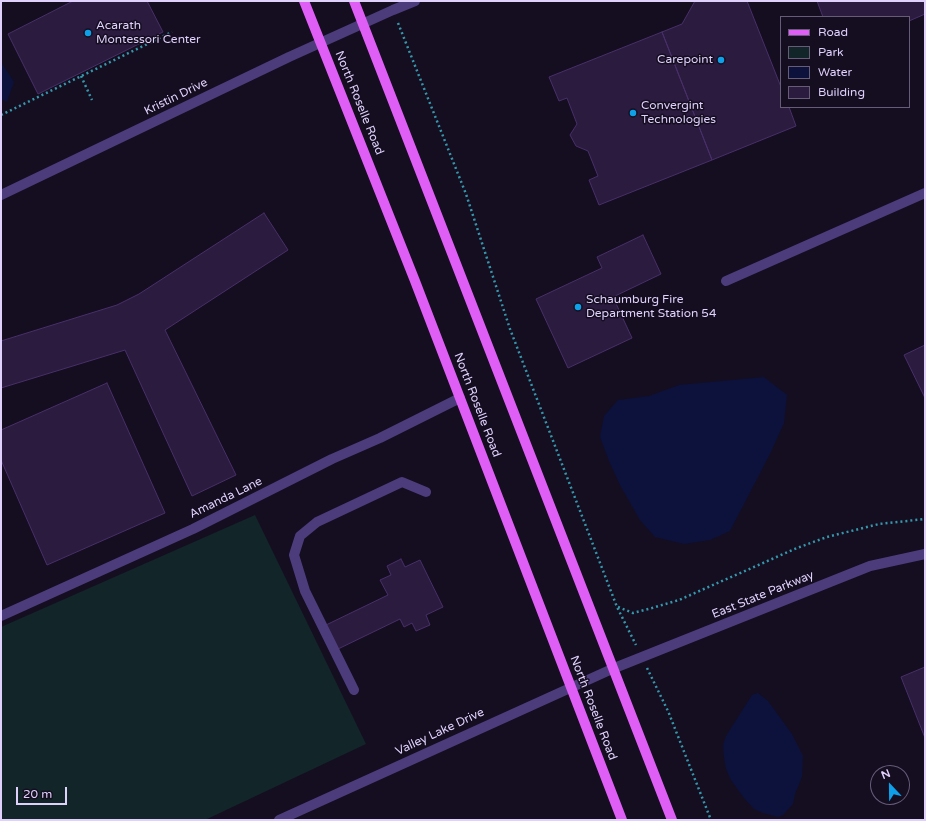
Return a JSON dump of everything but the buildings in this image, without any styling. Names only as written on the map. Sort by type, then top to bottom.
[{"type":"main road","name":"North Roselle Road","points":[[304,1],[460,398],[622,820]]},
{"type":"main road","points":[[354,1],[612,669],[672,820]]},
{"type":"street","name":"Kristin Drive","points":[[1,195],[321,42],[415,1]]},
{"type":"street","points":[[726,281],[925,193]]},
{"type":"street","name":"Amanda Lane","points":[[1,616],[193,529],[460,398]]},
{"type":"street","points":[[354,690],[305,591],[294,555],[300,536],[317,522],[402,482],[426,492]]},
{"type":"street","name":"East State Parkway","points":[[612,669],[870,566],[925,554]]},
{"type":"street","name":"Valley Lake Drive","points":[[279,820],[612,669]]},
{"type":"path","points":[[393,10],[466,194],[510,330],[617,607],[633,613],[652,608],[679,600],[797,548],[827,537],[879,524],[925,518]]},
{"type":"path","points":[[1,115],[172,32]]},
{"type":"path","points":[[81,76],[92,100]]},
{"type":"path","points":[[668,711],[712,820]]},
{"type":"green space","points":[[255,515],[366,744],[205,820],[1,820],[1,627]]},
{"type":"water","points":[[1,62],[14,82],[7,102],[1,99]]},
{"type":"water","points":[[764,377],[787,395],[784,423],[771,452],[730,531],[710,540],[684,544],[655,537],[640,520],[620,485],[609,461],[600,437],[604,416],[618,400],[649,396],[679,385]]},
{"type":"water","points":[[758,693],[768,701],[792,734],[803,756],[802,777],[795,794],[793,804],[783,815],[778,817],[754,809],[744,798],[731,780],[726,769],[724,757],[723,745],[726,736],[752,695]]},
{"type":"place","name":"Acarath Montessori Center","points":[[88,33]]},
{"type":"place","name":"Carepoint","points":[[721,60]]},
{"type":"place","name":"Convergint Technologies","points":[[633,113]]},
{"type":"place","name":"Schaumburg Fire Department Station 54","points":[[578,307]]}]
